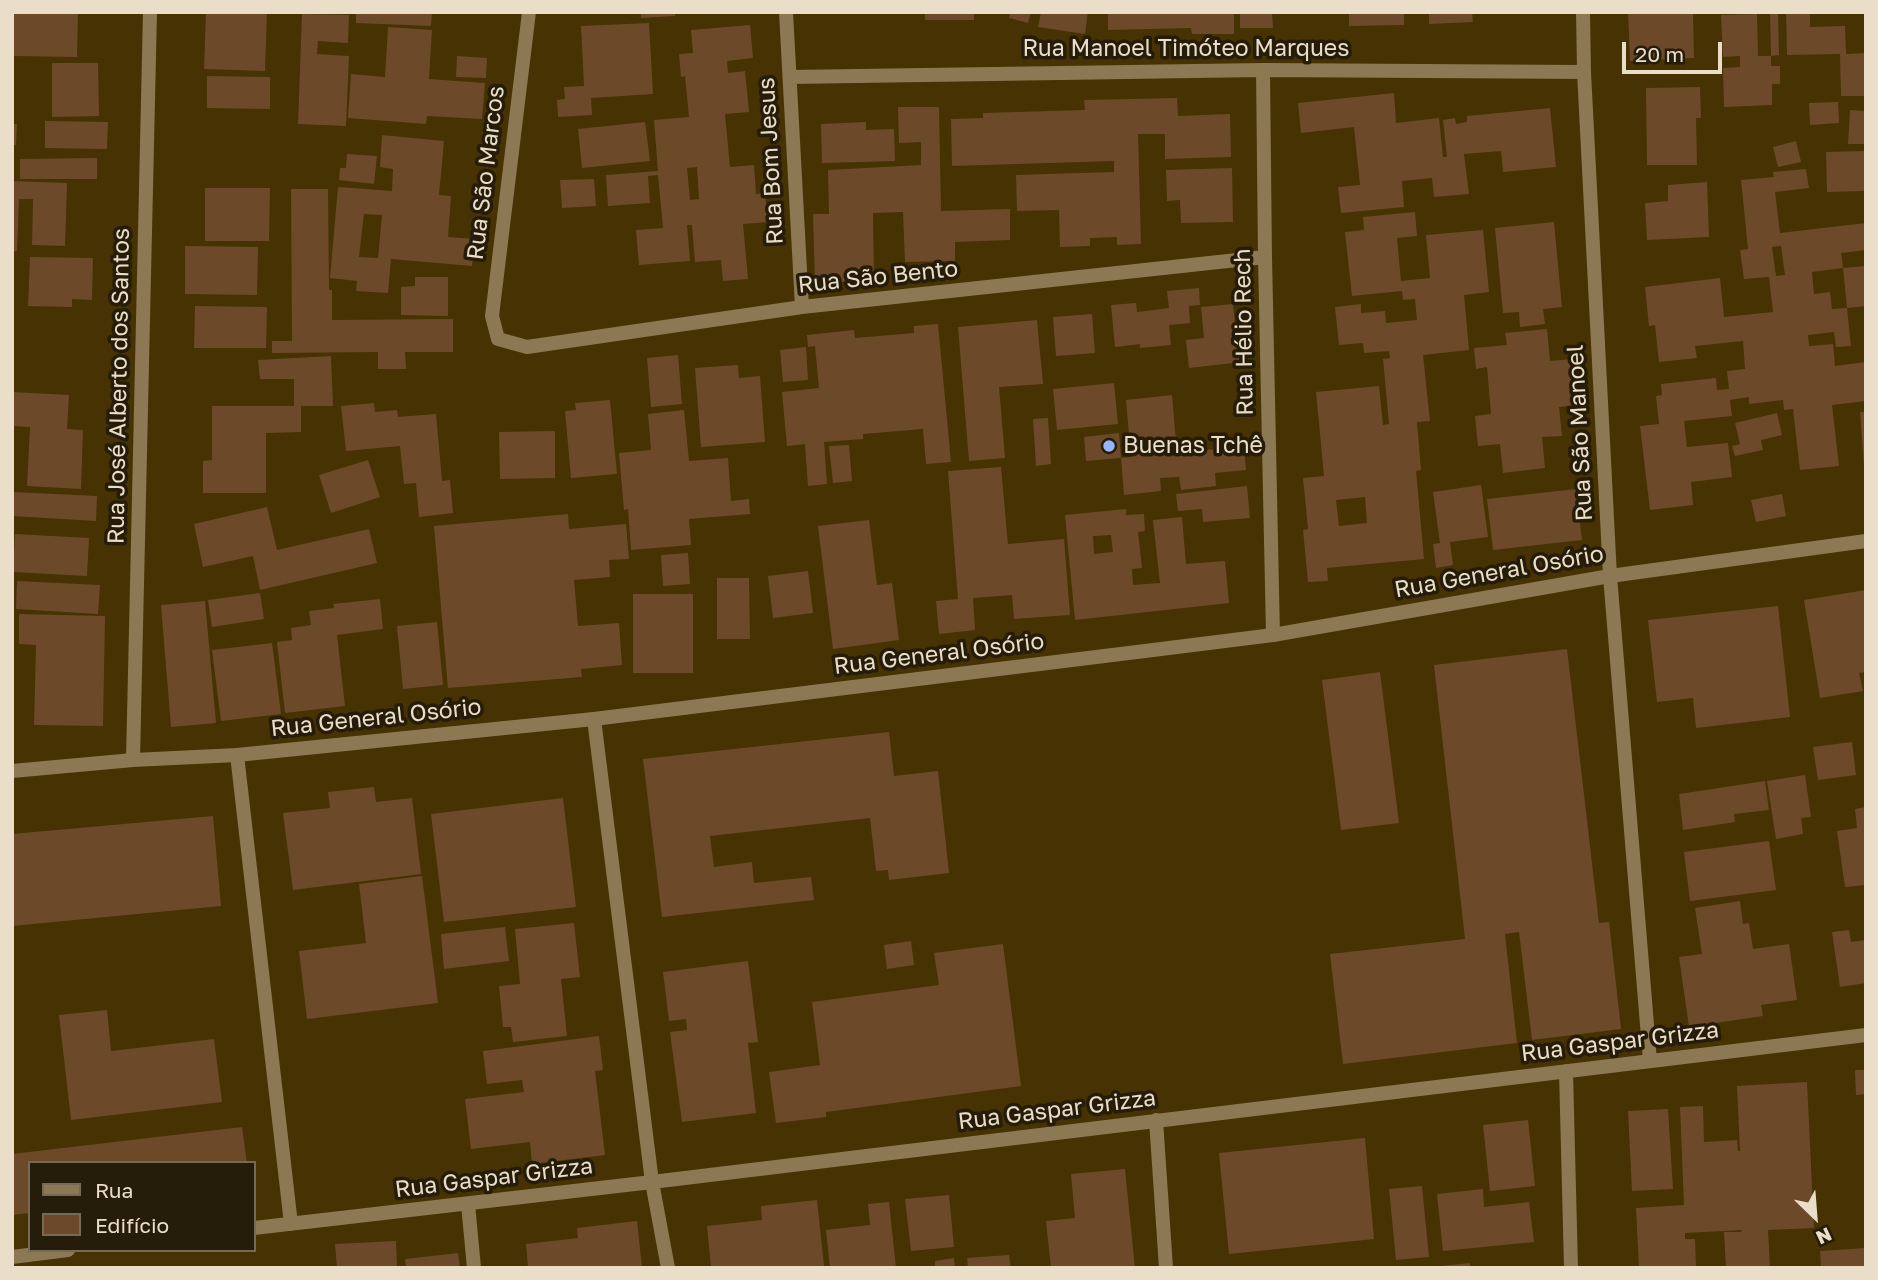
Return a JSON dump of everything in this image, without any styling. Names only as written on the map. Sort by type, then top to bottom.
[{"type":"street","name":"Rua José Alberto dos Santos","points":[[133,760],[150,12]]},
{"type":"street","name":"Rua São Marcos","points":[[498,339],[492,316],[529,12]]},
{"type":"street","name":"Rua Bom Jesus","points":[[786,12],[802,307]]},
{"type":"street","name":"Rua São Manoel","points":[[1583,12],[1610,576],[1650,1061]]},
{"type":"street","name":"Rua Manoel Timóteo Marques","points":[[790,77],[1263,70],[1584,72]]},
{"type":"street","name":"Rua Hélio Rech","points":[[1263,70],[1273,635]]},
{"type":"street","name":"Rua São Bento","points":[[498,339],[527,347],[802,307],[1265,257]]},
{"type":"street","name":"Rua General Osório","points":[[12,771],[133,760],[237,755],[594,719],[1273,635],[1610,576],[1866,541]]},
{"type":"street","points":[[594,719],[652,1182],[667,1268]]},
{"type":"street","points":[[237,755],[291,1224]]},
{"type":"street","name":"Rua Gaspar Grizza","points":[[256,1228],[1866,1035]]},
{"type":"street","points":[[1566,1071],[1571,1268]]},
{"type":"street","points":[[1156,1120],[1166,1268]]},
{"type":"street","points":[[468,1204],[474,1268]]},
{"type":"street","points":[[12,1257],[52,1252]]},
{"type":"building","points":[[12,12],[78,12],[77,57],[12,56]]},
{"type":"building","points":[[206,12],[267,12],[265,71],[204,69]]},
{"type":"building","points":[[356,12],[432,12],[431,26],[356,23]]},
{"type":"building","points":[[641,12],[675,12],[675,16],[641,18]]},
{"type":"building","points":[[925,12],[974,12],[974,20],[925,20]]},
{"type":"building","points":[[1010,12],[1031,12],[1028,23],[1009,18]]},
{"type":"building","points":[[1041,12],[1088,12],[1085,34],[1038,27]]},
{"type":"building","points":[[1108,12],[1234,12],[1234,34],[1192,34],[1191,28],[1108,30]]},
{"type":"building","points":[[1240,12],[1272,12],[1273,28],[1240,28]]},
{"type":"building","points":[[1349,12],[1404,12],[1404,25],[1349,26]]},
{"type":"building","points":[[1429,12],[1472,12],[1473,22],[1429,24]]},
{"type":"building","points":[[1628,12],[1693,12],[1694,58],[1630,61]]},
{"type":"building","points":[[1770,12],[1778,12],[1779,55],[1771,56]]},
{"type":"building","points":[[1786,12],[1810,12],[1810,27],[1845,26],[1846,54],[1866,53],[1866,96],[1841,96],[1840,54],[1787,55]]},
{"type":"building","points":[[302,14],[349,15],[348,43],[318,41],[317,54],[349,56],[346,126],[298,124]]},
{"type":"building","points":[[1757,14],[1758,56],[1771,56],[1771,66],[1780,66],[1780,84],[1772,84],[1772,105],[1724,107],[1723,68],[1740,67],[1740,56],[1723,57],[1721,15]]},
{"type":"building","points":[[649,23],[653,94],[591,98],[592,115],[558,117],[557,100],[565,99],[564,87],[584,86],[581,26]]},
{"type":"building","points":[[750,25],[753,58],[727,61],[728,73],[745,71],[749,112],[725,114],[730,167],[754,165],[756,194],[765,193],[768,222],[743,224],[748,279],[723,281],[721,260],[695,262],[692,225],[687,225],[690,261],[639,265],[636,230],[663,228],[658,175],[648,176],[650,203],[608,206],[606,175],[658,171],[654,120],[689,117],[685,76],[681,77],[679,54],[693,53],[691,30]],"holes":[[[697,167],[699,199],[690,200],[687,168]]]},
{"type":"building","points":[[388,27],[432,30],[429,79],[485,83],[482,119],[427,116],[426,124],[348,118],[351,74],[385,77]]},
{"type":"building","points":[[457,56],[487,58],[486,78],[456,77]]},
{"type":"building","points":[[52,63],[98,63],[99,116],[52,117]]},
{"type":"building","points":[[207,76],[270,77],[270,109],[207,108]]},
{"type":"building","points":[[1700,87],[1701,118],[1696,118],[1697,165],[1647,165],[1646,88]]},
{"type":"building","points":[[1394,93],[1396,123],[1439,118],[1443,157],[1447,157],[1443,120],[1455,118],[1456,124],[1467,122],[1467,116],[1550,108],[1556,167],[1503,172],[1501,151],[1464,154],[1469,194],[1434,197],[1432,178],[1402,181],[1404,207],[1341,213],[1338,187],[1360,185],[1354,127],[1301,133],[1298,103]]},
{"type":"building","points":[[1177,98],[1178,116],[1230,114],[1231,157],[1165,159],[1165,134],[1138,134],[1141,244],[1117,245],[1117,237],[1090,238],[1090,246],[1060,247],[1059,210],[1017,211],[1016,175],[1114,172],[1114,161],[952,166],[951,119],[983,118],[983,113],[1085,110],[1084,100]]},
{"type":"building","points":[[1838,102],[1839,123],[1810,125],[1809,103]]},
{"type":"building","points":[[898,107],[939,107],[941,211],[1010,209],[1010,240],[955,242],[955,261],[905,262],[903,212],[873,213],[874,281],[815,283],[813,214],[829,214],[828,170],[921,165],[921,142],[899,143]]},
{"type":"building","points":[[1850,110],[1866,111],[1866,144],[1848,144]]},
{"type":"building","points":[[45,121],[108,122],[107,149],[45,148]]},
{"type":"building","points":[[645,122],[650,161],[582,168],[578,129]]},
{"type":"building","points":[[866,122],[866,130],[894,129],[895,161],[822,163],[821,124]]},
{"type":"building","points":[[12,124],[17,124],[16,145],[12,145]]},
{"type":"building","points":[[382,135],[444,141],[439,195],[451,196],[448,237],[475,239],[472,266],[391,259],[388,293],[356,291],[357,281],[330,278],[338,187],[392,191],[393,169],[380,167]],"holes":[[[364,214],[382,215],[378,258],[359,257]]]},
{"type":"building","points":[[1796,141],[1801,162],[1778,167],[1773,147]]},
{"type":"building","points":[[1866,151],[1866,191],[1827,192],[1826,152]]},
{"type":"building","points":[[347,154],[377,156],[374,184],[339,180],[340,168],[346,168]]},
{"type":"building","points":[[97,158],[97,179],[20,179],[20,159]]},
{"type":"building","points":[[1232,168],[1233,222],[1181,223],[1180,200],[1167,201],[1166,170]]},
{"type":"building","points":[[1806,169],[1809,188],[1775,192],[1780,233],[1866,223],[1866,250],[1841,253],[1843,268],[1812,272],[1814,294],[1830,292],[1832,309],[1847,308],[1851,346],[1836,347],[1834,332],[1808,335],[1809,346],[1833,344],[1835,366],[1866,362],[1866,401],[1832,405],[1839,466],[1800,470],[1793,409],[1784,410],[1783,400],[1749,404],[1749,397],[1730,400],[1732,416],[1684,421],[1687,447],[1728,443],[1732,477],[1691,482],[1693,505],[1650,510],[1640,426],[1659,424],[1656,396],[1662,395],[1661,384],[1716,378],[1717,390],[1729,389],[1727,371],[1745,369],[1743,341],[1695,346],[1697,358],[1659,362],[1655,325],[1649,326],[1645,287],[1720,278],[1724,317],[1773,312],[1769,277],[1744,279],[1740,250],[1748,249],[1741,180],[1774,177],[1773,172]],"holes":[[[1781,246],[1785,275],[1776,276],[1772,247]]]},
{"type":"building","points":[[594,179],[596,206],[562,208],[560,180]]},
{"type":"building","points":[[12,181],[67,183],[65,246],[32,245],[33,199],[19,199],[17,251],[12,251]]},
{"type":"building","points":[[1707,182],[1709,237],[1647,240],[1645,203],[1668,201],[1668,185]]},
{"type":"building","points":[[205,188],[270,188],[269,241],[205,241]]},
{"type":"building","points":[[291,189],[328,189],[332,320],[453,319],[453,352],[405,352],[406,369],[378,369],[378,352],[272,353],[272,341],[292,341]]},
{"type":"building","points":[[1415,212],[1417,236],[1397,238],[1401,281],[1430,278],[1426,235],[1483,230],[1489,292],[1464,295],[1469,350],[1423,355],[1430,421],[1417,422],[1421,470],[1416,471],[1424,559],[1327,568],[1328,581],[1308,582],[1303,530],[1308,529],[1303,478],[1324,476],[1316,392],[1379,386],[1383,425],[1389,424],[1383,359],[1390,358],[1389,351],[1364,353],[1363,343],[1339,345],[1335,307],[1361,304],[1361,313],[1385,311],[1386,323],[1417,320],[1415,299],[1403,300],[1402,291],[1352,296],[1345,232],[1364,230],[1363,217]],"holes":[[[1365,497],[1367,523],[1339,526],[1336,500]]]},
{"type":"building","points":[[1554,222],[1562,307],[1543,309],[1545,324],[1520,327],[1519,312],[1503,313],[1495,228]]},
{"type":"building","points":[[185,246],[258,247],[257,295],[185,294]]},
{"type":"building","points":[[30,257],[93,258],[92,300],[72,299],[72,307],[28,306]]},
{"type":"building","points":[[1866,266],[1866,306],[1847,308],[1843,268]]},
{"type":"building","points":[[415,277],[448,277],[448,316],[401,315],[401,287],[415,286]]},
{"type":"building","points":[[1199,288],[1200,305],[1189,306],[1190,323],[1169,325],[1171,345],[1140,348],[1140,344],[1115,347],[1111,305],[1136,303],[1137,312],[1169,308],[1167,291]]},
{"type":"building","points":[[1233,304],[1242,362],[1189,368],[1186,340],[1204,338],[1201,307]]},
{"type":"building","points":[[195,306],[267,307],[266,348],[194,348]]},
{"type":"building","points":[[1092,314],[1095,353],[1056,356],[1053,317]]},
{"type":"building","points":[[1037,320],[1043,384],[999,387],[1005,458],[969,461],[958,327]]},
{"type":"building","points":[[938,324],[951,462],[926,464],[923,429],[863,434],[863,439],[824,442],[827,484],[808,486],[805,444],[787,446],[782,392],[819,388],[815,346],[808,347],[807,335],[854,330],[855,338],[914,333],[914,326]]},
{"type":"building","points":[[1547,329],[1550,361],[1571,359],[1575,405],[1559,407],[1562,436],[1542,437],[1545,468],[1503,473],[1500,444],[1478,446],[1475,416],[1491,414],[1487,367],[1476,369],[1474,348],[1507,345],[1505,333]]},
{"type":"building","points":[[806,347],[808,380],[783,382],[780,350]]},
{"type":"building","points":[[678,355],[682,404],[651,407],[647,358]]},
{"type":"building","points":[[331,356],[333,406],[301,406],[301,432],[266,433],[266,493],[203,493],[203,461],[212,460],[212,406],[294,406],[294,379],[260,379],[258,360]]},
{"type":"building","points":[[738,365],[739,378],[760,376],[765,442],[701,447],[695,368]]},
{"type":"building","points":[[1114,383],[1118,424],[1057,430],[1053,389]]},
{"type":"building","points":[[12,392],[69,395],[67,429],[83,430],[81,489],[27,486],[30,427],[12,426]]},
{"type":"building","points":[[1172,395],[1177,452],[1244,447],[1246,470],[1215,473],[1216,486],[1181,490],[1179,477],[1160,478],[1161,491],[1124,495],[1121,458],[1131,457],[1126,400]]},
{"type":"building","points":[[610,400],[617,474],[571,478],[565,411],[576,410],[575,403]]},
{"type":"building","points":[[374,403],[375,412],[397,410],[398,417],[436,414],[442,481],[450,480],[453,513],[419,517],[416,483],[404,484],[400,446],[346,451],[341,406]]},
{"type":"building","points":[[684,410],[689,461],[728,458],[731,501],[749,499],[750,514],[689,519],[691,545],[631,550],[619,453],[651,450],[648,414]]},
{"type":"building","points":[[1860,412],[1866,412],[1866,466],[1864,466]]},
{"type":"building","points":[[1777,413],[1782,435],[1761,440],[1763,450],[1735,456],[1732,446],[1740,444],[1735,423]]},
{"type":"building","points":[[1048,418],[1051,464],[1036,466],[1033,419]]},
{"type":"building","points":[[555,431],[555,478],[500,479],[499,432]]},
{"type":"building","points":[[1119,433],[1121,458],[1086,461],[1084,437]]},
{"type":"building","points":[[849,445],[852,481],[833,483],[829,446]]},
{"type":"building","points":[[368,460],[380,497],[331,513],[319,475]]},
{"type":"building","points":[[1001,467],[1008,544],[1064,539],[1070,615],[1014,619],[1012,595],[973,598],[975,630],[939,634],[936,601],[958,599],[948,471]]},
{"type":"building","points":[[1481,485],[1488,537],[1450,542],[1453,565],[1436,568],[1433,544],[1440,543],[1433,492]]},
{"type":"building","points":[[1247,486],[1250,518],[1203,522],[1202,509],[1178,511],[1176,494]]},
{"type":"building","points":[[1576,489],[1582,540],[1493,550],[1487,499]]},
{"type":"building","points":[[12,492],[97,496],[96,521],[12,516]]},
{"type":"building","points":[[1782,494],[1786,516],[1756,522],[1751,500]]},
{"type":"building","points":[[267,507],[277,550],[369,529],[377,563],[260,590],[253,556],[203,567],[194,524]]},
{"type":"building","points":[[1126,509],[1126,515],[1144,514],[1145,531],[1138,532],[1142,568],[1132,569],[1133,585],[1160,583],[1153,520],[1182,517],[1186,564],[1225,561],[1229,603],[1075,620],[1065,515]],"holes":[[[1111,535],[1113,552],[1094,554],[1093,536]]]},
{"type":"building","points":[[568,514],[569,529],[626,524],[629,559],[609,560],[610,577],[574,580],[578,626],[619,623],[622,665],[581,669],[582,677],[448,688],[434,526]]},
{"type":"building","points":[[869,520],[877,585],[892,583],[899,640],[833,649],[818,526]]},
{"type":"building","points":[[15,534],[89,538],[87,576],[13,572]]},
{"type":"building","points":[[688,553],[690,584],[663,586],[661,555]]},
{"type":"building","points":[[808,571],[813,613],[773,618],[768,576]]},
{"type":"building","points":[[717,578],[749,578],[750,639],[717,639]]},
{"type":"building","points":[[17,581],[100,585],[98,614],[16,609]]},
{"type":"building","points":[[1866,590],[1866,672],[1859,673],[1863,691],[1820,698],[1804,600]]},
{"type":"building","points":[[260,593],[264,619],[212,627],[208,600]]},
{"type":"building","points":[[633,594],[693,594],[693,673],[633,673]]},
{"type":"building","points":[[380,599],[383,629],[337,635],[345,706],[285,713],[277,642],[292,640],[291,628],[311,625],[309,611],[334,608],[333,604]]},
{"type":"building","points":[[205,601],[216,723],[171,727],[161,605]]},
{"type":"building","points":[[1778,606],[1790,717],[1696,728],[1693,698],[1657,702],[1648,620]]},
{"type":"building","points":[[19,614],[105,616],[103,726],[34,725],[36,645],[19,644]]},
{"type":"building","points":[[437,622],[443,685],[403,689],[397,626]]},
{"type":"building","points":[[272,643],[281,714],[221,721],[212,650]]},
{"type":"building","points":[[1567,649],[1599,923],[1609,922],[1621,1029],[1532,1040],[1519,932],[1505,934],[1517,1043],[1343,1064],[1330,954],[1465,939],[1434,665]]},
{"type":"building","points":[[1380,672],[1399,823],[1341,830],[1322,680]]},
{"type":"building","points":[[889,732],[894,776],[938,771],[949,873],[889,880],[888,870],[876,871],[870,818],[710,836],[714,867],[752,862],[754,883],[811,877],[814,900],[662,917],[643,759]]},
{"type":"building","points":[[1852,742],[1856,775],[1818,780],[1813,747]]},
{"type":"building","points":[[1805,775],[1811,817],[1801,818],[1803,834],[1776,839],[1767,781]]},
{"type":"building","points":[[1765,781],[1769,810],[1734,814],[1735,822],[1683,830],[1679,794]]},
{"type":"building","points":[[374,787],[376,802],[412,798],[421,874],[293,890],[283,813],[330,808],[328,792]]},
{"type":"building","points":[[563,798],[576,907],[444,922],[431,814]]},
{"type":"building","points":[[1866,807],[1866,885],[1845,887],[1837,831],[1857,828],[1855,809]]},
{"type":"building","points":[[213,816],[221,906],[12,926],[12,834]]},
{"type":"building","points":[[1769,841],[1776,890],[1690,901],[1684,852]]},
{"type":"building","points":[[422,876],[438,1003],[307,1019],[299,951],[366,943],[359,884]]},
{"type":"building","points":[[1740,901],[1743,924],[1749,923],[1753,949],[1789,944],[1797,1000],[1761,1005],[1763,1016],[1689,1027],[1679,957],[1702,954],[1695,908]]},
{"type":"building","points":[[574,923],[580,977],[561,979],[567,1036],[513,1042],[511,1027],[503,1027],[499,986],[520,984],[515,929]]},
{"type":"building","points":[[505,927],[509,961],[444,969],[441,934]]},
{"type":"building","points":[[1849,930],[1851,942],[1866,940],[1866,983],[1840,987],[1832,932]]},
{"type":"building","points":[[911,941],[914,965],[887,969],[884,945]]},
{"type":"building","points":[[1003,944],[1021,1086],[826,1112],[826,1117],[776,1123],[769,1072],[820,1065],[812,1002],[939,985],[934,953]]},
{"type":"building","points":[[748,961],[758,1042],[748,1043],[756,1113],[682,1122],[670,1032],[687,1030],[686,1019],[669,1021],[663,972]]},
{"type":"building","points":[[107,1010],[111,1051],[214,1039],[222,1102],[71,1120],[59,1015]]},
{"type":"building","points":[[599,1036],[603,1070],[595,1071],[605,1155],[532,1164],[530,1142],[471,1149],[465,1099],[524,1092],[522,1080],[487,1084],[483,1051]]},
{"type":"building","points":[[1855,1070],[1866,1070],[1866,1094],[1856,1095]]},
{"type":"building","points":[[1807,1082],[1814,1228],[1768,1230],[1770,1268],[1726,1268],[1724,1232],[1742,1230],[1685,1233],[1685,1239],[1695,1239],[1696,1268],[1639,1268],[1636,1208],[1684,1205],[1680,1107],[1703,1106],[1704,1142],[1737,1140],[1740,1151],[1737,1086]]},
{"type":"building","points":[[1668,1109],[1673,1189],[1632,1191],[1628,1111]]},
{"type":"building","points":[[1528,1120],[1535,1186],[1490,1191],[1483,1125]]},
{"type":"building","points":[[242,1127],[247,1161],[28,1161],[28,1213],[12,1215],[12,1154]]},
{"type":"building","points":[[1365,1138],[1374,1239],[1229,1254],[1219,1153]]},
{"type":"building","points":[[1125,1169],[1135,1268],[1051,1268],[1046,1221],[1075,1218],[1071,1174]]},
{"type":"building","points":[[1422,1186],[1429,1257],[1396,1260],[1389,1189]]},
{"type":"building","points":[[1483,1189],[1484,1207],[1529,1202],[1534,1242],[1443,1251],[1437,1194]]},
{"type":"building","points":[[949,1195],[954,1247],[911,1251],[905,1199]]},
{"type":"building","points":[[817,1200],[824,1266],[711,1268],[707,1226],[762,1220],[761,1206]]},
{"type":"building","points":[[889,1202],[896,1268],[830,1268],[826,1230],[870,1225],[868,1204]]},
{"type":"building","points":[[637,1221],[642,1268],[528,1268],[526,1244],[578,1238],[577,1228]]},
{"type":"building","points":[[396,1241],[397,1268],[337,1268],[335,1244]]},
{"type":"building","points":[[1866,1248],[1866,1268],[1821,1268],[1820,1251]]},
{"type":"building","points":[[458,1253],[460,1268],[406,1268],[405,1259]]},
{"type":"building","points":[[1009,1255],[1011,1268],[968,1268],[967,1258]]},
{"type":"building","points":[[954,1258],[955,1268],[935,1268],[935,1261]]},
{"type":"building","points":[[1470,1263],[1470,1268],[1440,1268],[1440,1266]]},
{"type":"place","name":"Buenas Tchê","points":[[1109,446]]}]
